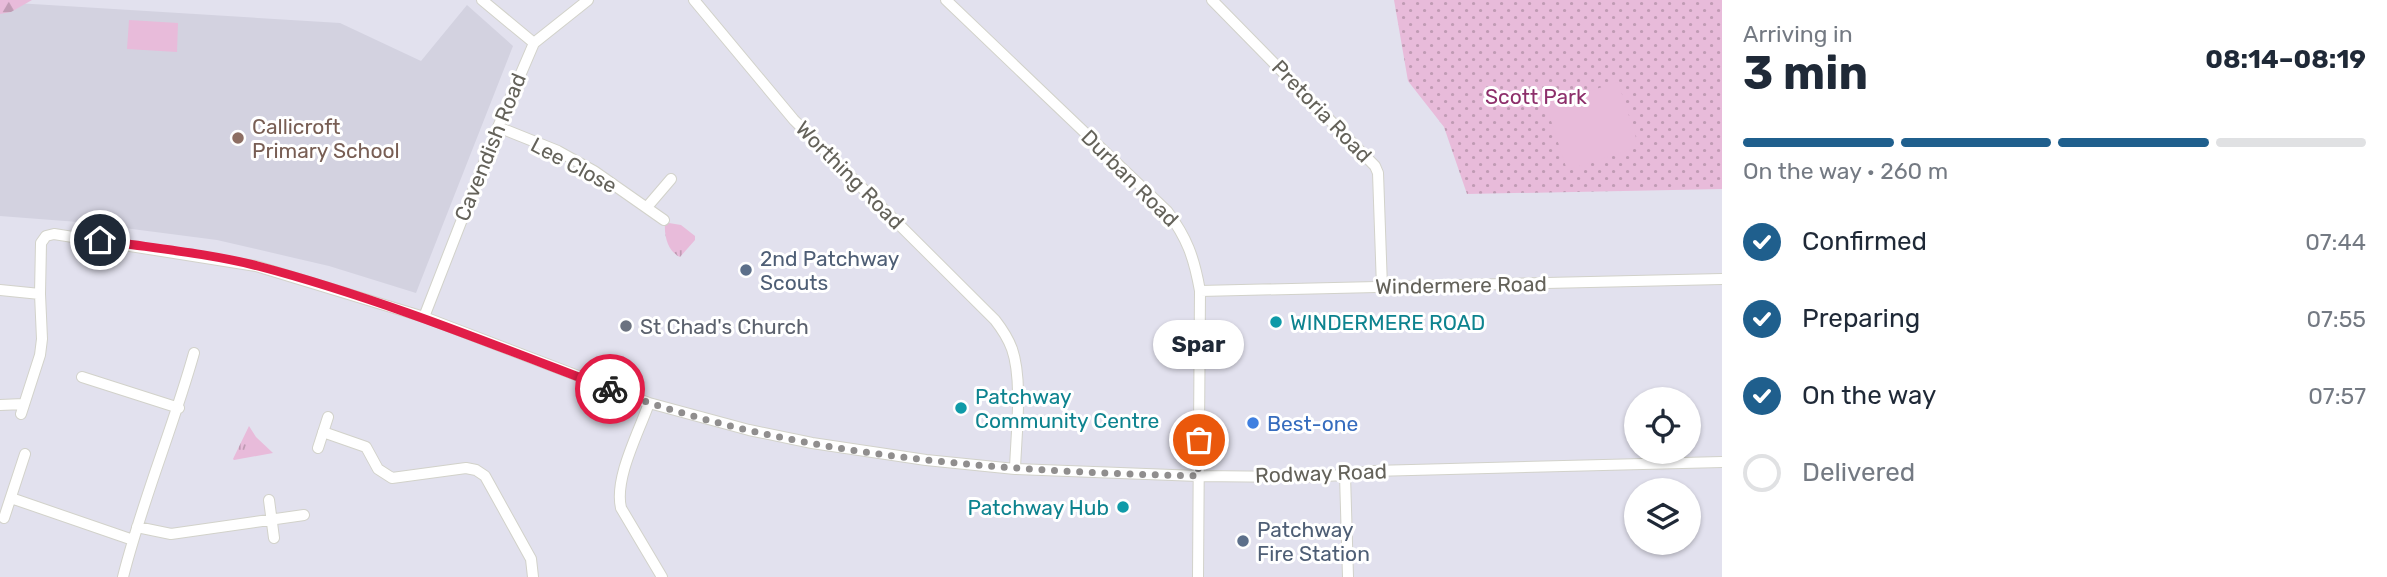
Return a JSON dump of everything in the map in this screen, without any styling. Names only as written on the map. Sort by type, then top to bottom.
[{"type":"street","points":[[482,0],[534,43]]},
{"type":"street","name":"Cavendish Road","points":[[424,317],[498,127],[534,43],[588,0]]},
{"type":"street","name":"Worthing Road","points":[[694,0],[794,120],[1001,328],[1012,349],[1015,369],[1015,470]]},
{"type":"street","name":"Durban Road","points":[[946,0],[1167,211],[1184,233],[1195,261],[1200,291],[1198,577]]},
{"type":"street","name":"Pretoria Road","points":[[1212,0],[1376,166],[1381,287]]},
{"type":"street","name":"Lee Close","points":[[498,127],[594,171],[664,220]]},
{"type":"street","points":[[647,207],[671,179]]},
{"type":"street","name":"Rodway Road","points":[[0,405],[22,409],[40,355],[43,313],[40,294],[41,243],[46,236],[54,234],[256,266],[424,317],[649,403],[749,430],[900,457],[1015,470],[1198,476],[1345,475],[1373,471],[1722,462]]},
{"type":"street","name":"Windermere Road","points":[[1200,291],[1722,279]]},
{"type":"street","points":[[0,289],[40,294]]},
{"type":"street","points":[[123,577],[194,353]]},
{"type":"street","points":[[82,377],[178,408]]},
{"type":"street","points":[[649,403],[622,475],[618,495],[621,508],[662,577]]},
{"type":"street","points":[[318,448],[328,417]]},
{"type":"street","points":[[323,432],[366,447],[378,469],[392,478],[466,468],[485,476],[531,559],[533,577]]},
{"type":"street","points":[[5,518],[25,454]]},
{"type":"street","points":[[1345,475],[1348,577]]},
{"type":"street","points":[[11,498],[133,540]]},
{"type":"street","points":[[269,500],[274,538]]},
{"type":"street","points":[[137,527],[170,534],[304,515]]},
{"type":"shaded area","name":"Callicroft Primary School","points":[[0,2],[340,23],[421,61],[467,5],[513,46],[416,293],[329,266],[217,240],[78,222],[0,216]]},
{"type":"green space","points":[[0,0],[32,0],[11,12],[0,14]]},
{"type":"green space","name":"Scott Park","points":[[1394,0],[1722,0],[1722,189],[1467,194],[1444,127],[1408,81]]},
{"type":"green space","points":[[129,20],[178,23],[177,52],[127,49]]},
{"type":"green space","points":[[1618,82],[1639,147],[1567,170],[1546,105]]},
{"type":"green space","points":[[665,224],[681,225],[695,236],[695,240],[680,257],[672,251],[665,234]]},
{"type":"green space","points":[[249,426],[273,453],[234,460],[233,459]]},
{"type":"way so far","points":[[610,389],[681,413],[812,443],[862,452],[1015,470],[1198,476],[1199,440]]},
{"type":"place","name":"Callicroft Primary School","points":[[238,138]]},
{"type":"place","name":"2nd Patchway Scouts","points":[[746,270]]},
{"type":"place","name":"WINDERMERE ROAD","points":[[1276,322]]},
{"type":"place","name":"St Chad's Church","points":[[626,326]]},
{"type":"place","name":"Patchway Community Centre","points":[[961,408]]},
{"type":"place","name":"Best-one","points":[[1253,423]]},
{"type":"place","name":"Spar","points":[[1199,440]]},
{"type":"place","name":"Patchway Hub","points":[[1123,507]]},
{"type":"place","name":"Patchway Fire Station","points":[[1243,541]]},
{"type":"route","points":[[100,240],[256,266],[370,299],[610,389]]}]
